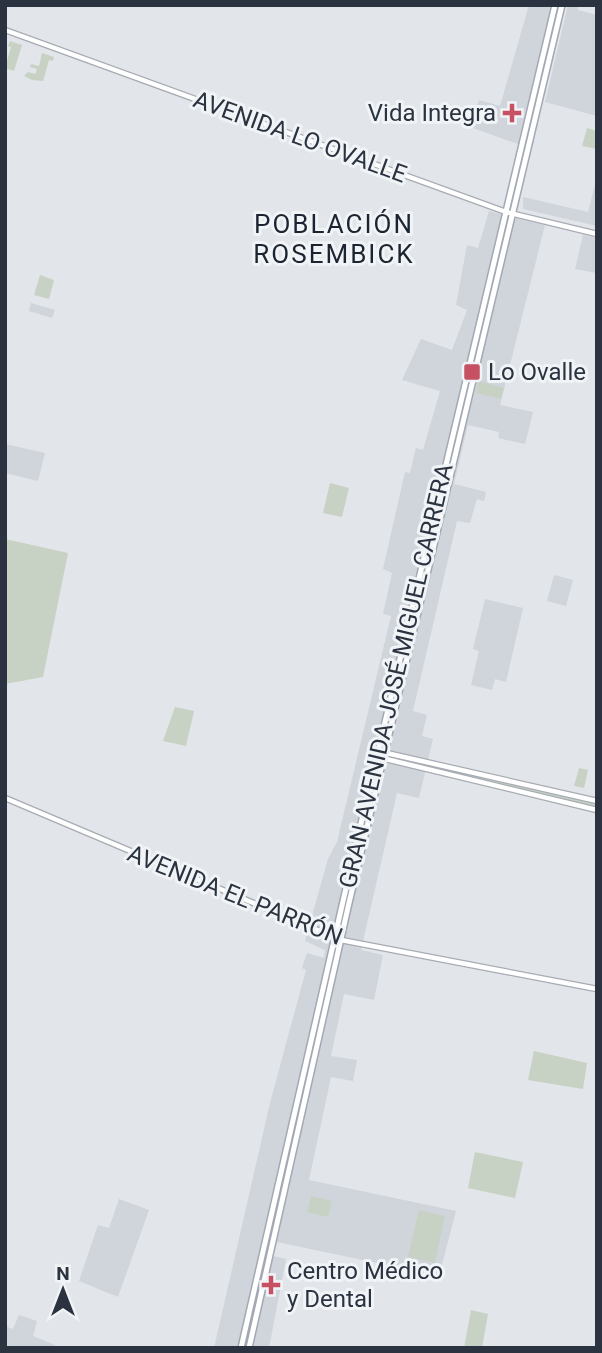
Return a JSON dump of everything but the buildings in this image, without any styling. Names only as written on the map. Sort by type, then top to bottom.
[{"type":"main road","name":"GRAN AVENIDA JOSÉ MIGUEL CARRERA","points":[[241,1348],[456,455],[498,275],[555,5]]},
{"type":"main road","name":"GRAN AVENIDA JOSÉ MIGUEL CARRERA","points":[[249,1348],[378,752],[494,267],[562,5]]},
{"type":"main road","name":"AVENIDA LO OVALLE","points":[[5,30],[510,213],[597,234]]},
{"type":"main road","points":[[494,267],[498,275]]},
{"type":"main road","points":[[447,458],[456,455]]},
{"type":"main road","points":[[378,752],[385,751],[597,801]]},
{"type":"main road","points":[[378,752],[383,758],[597,810]]},
{"type":"main road","points":[[494,785],[496,777]]},
{"type":"main road","name":"AVENIDA EL PARRÓN","points":[[5,798],[338,939],[597,989]]},
{"type":"shaded area","points":[[529,5],[551,5],[518,144],[470,127],[479,100],[500,106]]},
{"type":"shaded area","points":[[568,5],[578,5],[578,10],[597,15],[597,116],[545,102]]},
{"type":"shaded area","points":[[597,177],[597,226],[523,209],[523,197],[588,212]]},
{"type":"shaded area","points":[[489,211],[545,225],[500,405],[533,412],[525,444],[498,438],[499,432],[468,425],[454,484],[486,492],[484,501],[477,499],[470,523],[457,521],[413,711],[427,715],[422,736],[433,739],[419,798],[397,793],[361,950],[383,955],[374,1000],[344,994],[331,1056],[357,1060],[353,1081],[331,1077],[309,1180],[456,1211],[439,1276],[277,1242],[273,1256],[286,1259],[269,1348],[214,1348],[270,1103],[306,970],[302,968],[307,953],[324,958],[325,950],[305,941],[328,859],[337,842],[391,616],[383,614],[392,573],[383,569],[405,472],[410,473],[416,448],[423,450],[440,391],[402,380],[421,339],[452,350],[467,310],[456,305],[467,245],[478,248]]},
{"type":"shaded area","points":[[583,235],[597,238],[597,273],[575,269]]},
{"type":"shaded area","points":[[31,303],[55,310],[52,318],[29,311]]},
{"type":"shaded area","points":[[5,444],[45,453],[38,481],[5,473]]},
{"type":"shaded area","points":[[554,575],[573,580],[566,606],[547,601]]},
{"type":"shaded area","points":[[485,599],[523,608],[506,682],[495,679],[492,690],[471,685],[479,651],[473,649]]},
{"type":"shaded area","points":[[119,1199],[149,1210],[118,1297],[79,1281],[98,1225],[109,1228]]},
{"type":"shaded area","points":[[19,1315],[37,1321],[33,1336],[55,1345],[54,1348],[5,1348],[5,1326],[13,1329]]},
{"type":"green space","points":[[10,41],[22,45],[14,71],[5,68]]},
{"type":"green space","points":[[42,53],[54,57],[53,61],[49,60],[43,81],[24,76],[28,72],[35,74],[37,69],[30,67],[31,64],[39,66]]},
{"type":"green space","points":[[587,128],[597,131],[597,149],[582,146]]},
{"type":"green space","points":[[40,275],[54,280],[49,299],[34,295]]},
{"type":"green space","points":[[478,381],[504,388],[501,399],[476,393]]},
{"type":"green space","points":[[330,483],[349,488],[342,517],[323,513]]},
{"type":"green space","points":[[5,539],[68,553],[43,677],[5,684]]},
{"type":"green space","points":[[175,707],[194,711],[186,746],[163,741]]},
{"type":"green space","points":[[387,754],[597,803],[597,808],[386,758]]},
{"type":"green space","points":[[579,768],[588,770],[584,788],[574,786]]},
{"type":"green space","points":[[534,1051],[587,1063],[583,1089],[528,1080]]},
{"type":"green space","points":[[475,1152],[523,1162],[515,1198],[468,1188]]},
{"type":"green space","points":[[311,1196],[332,1201],[328,1217],[307,1212]]},
{"type":"green space","points":[[419,1210],[445,1216],[435,1263],[408,1257]]},
{"type":"green space","points":[[471,1310],[488,1314],[482,1348],[464,1348]]},
{"type":"place","name":"Vida Integra","points":[[512,113]]},
{"type":"place","name":"Lo Ovalle","points":[[472,372]]},
{"type":"place","name":"Centro Médico y Dental","points":[[271,1285]]},
{"type":"district","name":"POBLACIÓN ROSEMBICK","points":[[334,239]]}]
